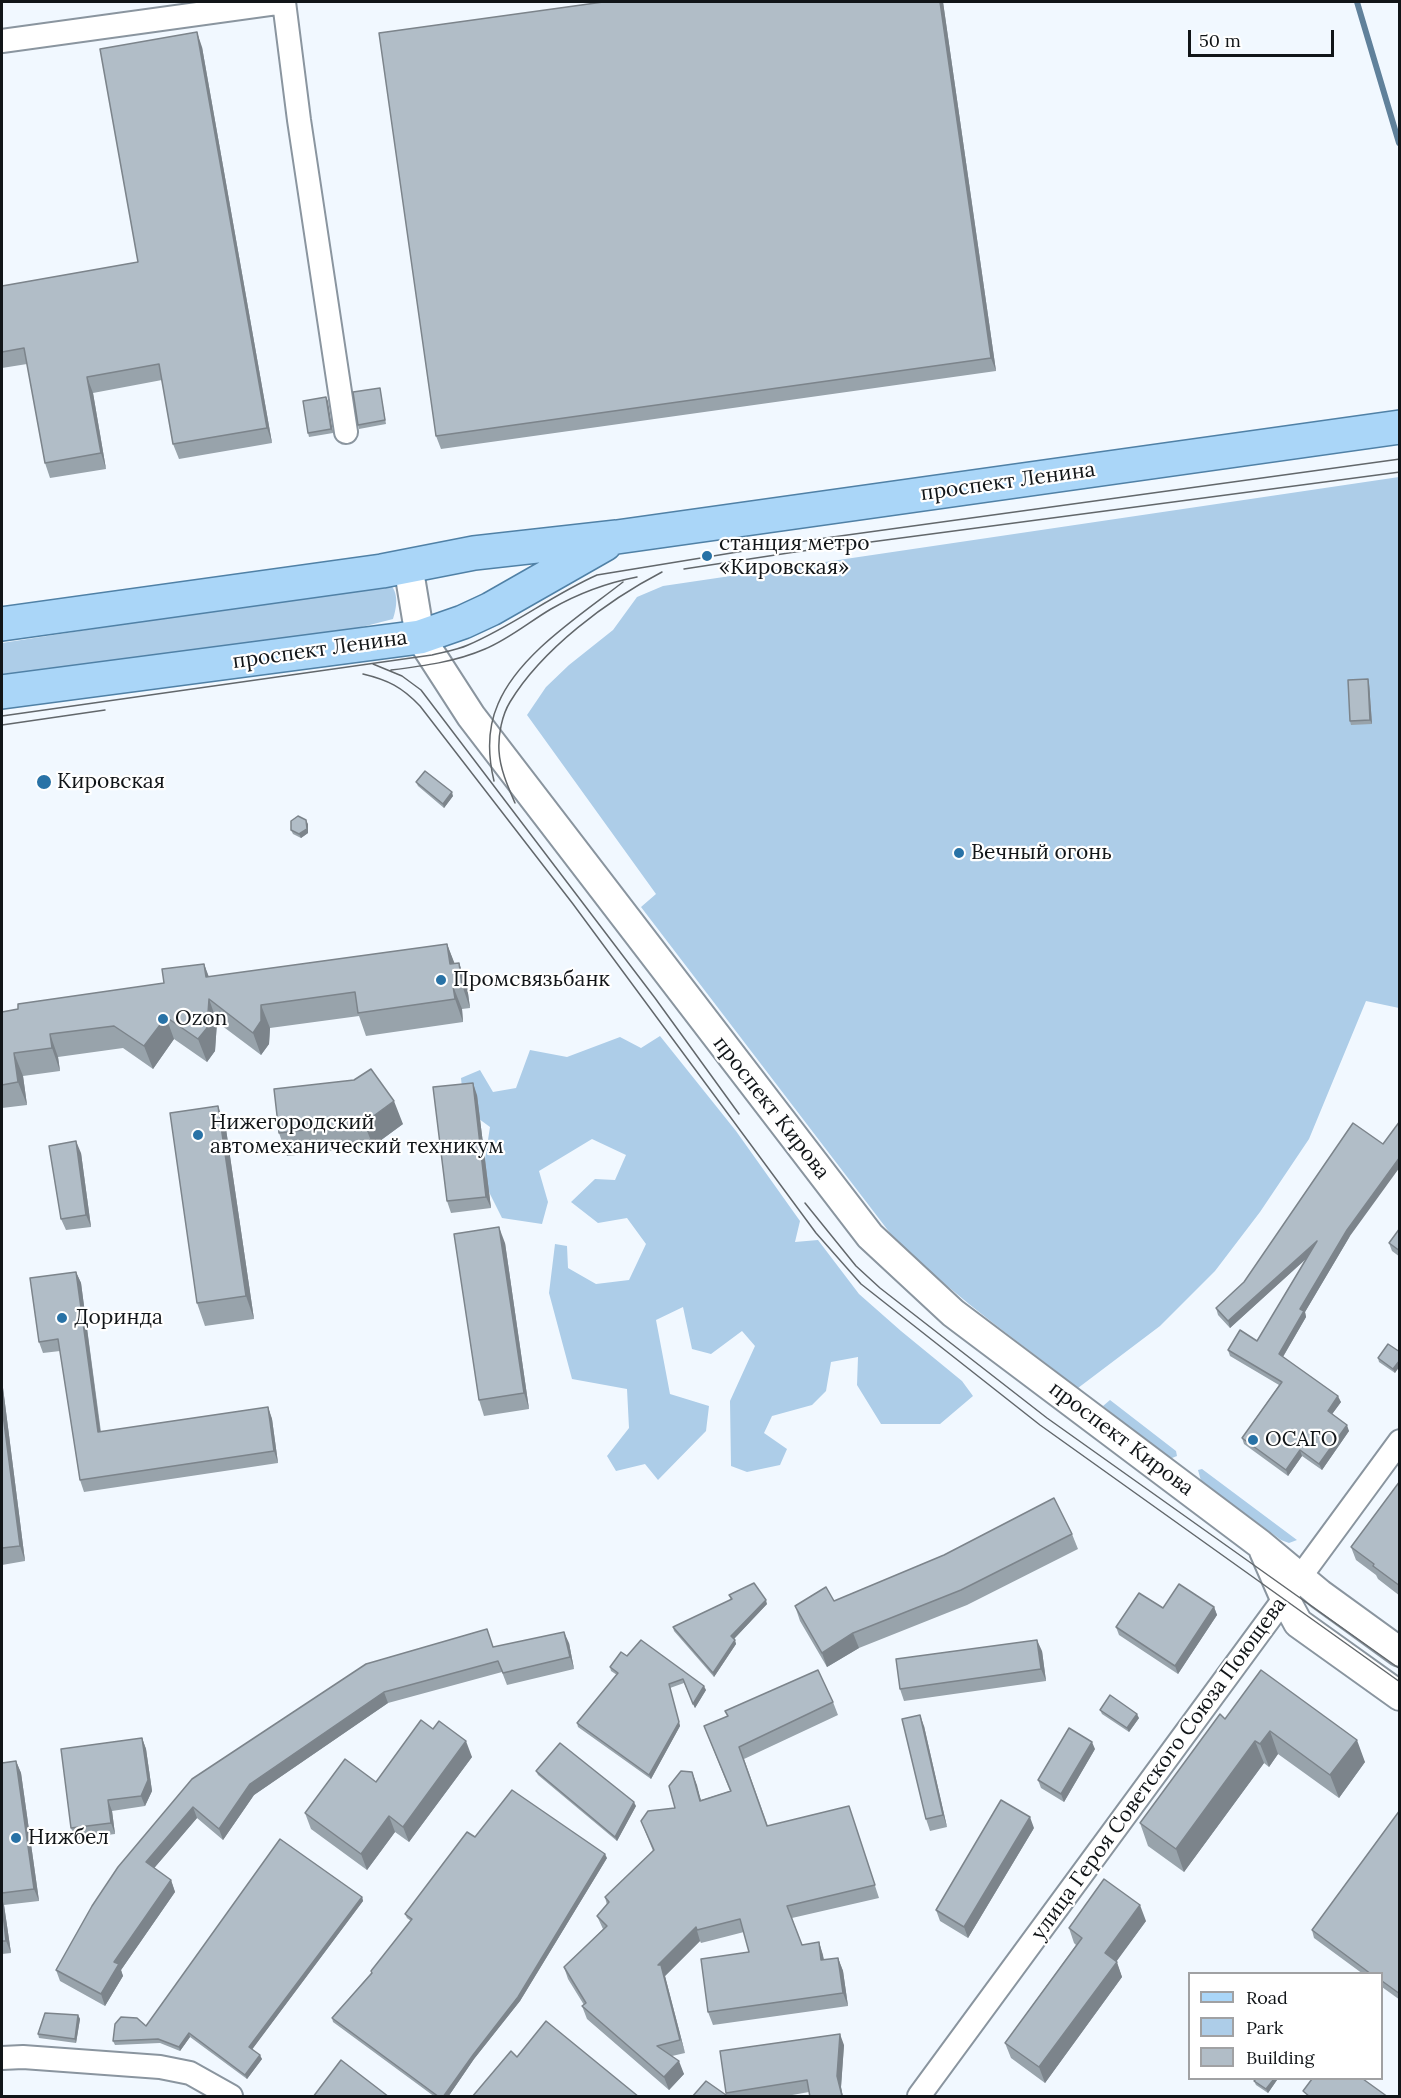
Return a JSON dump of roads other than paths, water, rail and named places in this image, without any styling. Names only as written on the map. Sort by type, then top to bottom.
[{"type":"main road","name":"проспект Ленина","points":[[2,624],[254,590],[474,553],[617,537],[1400,427]]},
{"type":"main road","name":"проспект Ленина","points":[[2,692],[420,637],[463,622],[490,609],[617,537]]},
{"type":"street","points":[[2,41],[284,2],[346,432]]},
{"type":"street","name":"проспект Кирова","points":[[408,565],[420,637],[471,716],[870,1236],[953,1313],[1260,1544],[1292,1588],[1400,1652]]},
{"type":"street","name":"улица Героя Советского Союза Поющева","points":[[919,2097],[1102,1844],[1400,1441]]},
{"type":"street","name":"проспект Кирова","points":[[1292,1588],[1298,1623],[1400,1696]]},
{"type":"street","points":[[2,2058],[23,2057],[160,2067],[190,2073],[231,2097]]},
{"type":"waterway","points":[[1357,2],[1399,143]]},
{"type":"tram line","points":[[2,716],[450,651],[485,637],[597,575],[811,540],[1400,459]]},
{"type":"tram line","points":[[684,569],[795,552],[1400,472]]},
{"type":"tram line","points":[[515,803],[507,784],[499,751],[501,725],[510,702],[524,682],[558,645],[599,611],[662,572]]},
{"type":"tram line","points":[[391,670],[439,663],[485,649],[582,593],[637,577]]},
{"type":"tram line","points":[[494,781],[490,733],[494,713],[508,686],[520,668],[536,652],[623,582]]},
{"type":"tram line","points":[[373,664],[402,676],[421,690],[655,998],[739,1114]]},
{"type":"tram line","points":[[363,674],[394,685],[420,706],[573,904],[816,1233],[861,1284],[1040,1425],[1400,1682]]},
{"type":"tram line","points":[[2,725],[105,710]]},
{"type":"tram line","points":[[805,1203],[856,1266],[880,1288],[1047,1418],[1400,1669]]},
{"type":"place","name":"станция метро «Кировская»","points":[[707,556]]},
{"type":"place","name":"Кировская","points":[[44,782]]},
{"type":"place","name":"Вечный огонь","points":[[959,853]]},
{"type":"place","name":"Промсвязьбанк","points":[[441,980]]},
{"type":"place","name":"Ozon","points":[[163,1019]]},
{"type":"place","name":"Нижегородский автомеханический техникум","points":[[198,1135]]},
{"type":"place","name":"Доринда","points":[[62,1318]]},
{"type":"place","name":"ОСАГО","points":[[1253,1440]]},
{"type":"place","name":"Нижбел","points":[[16,1838]]}]
